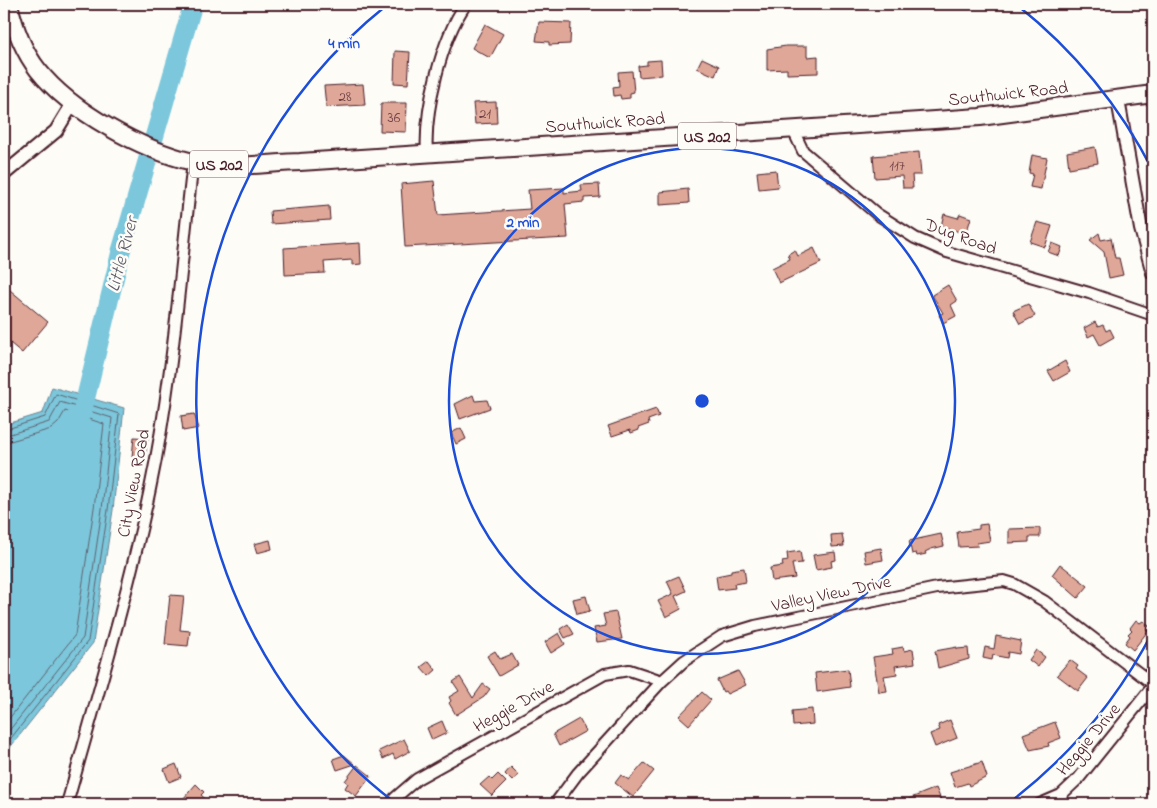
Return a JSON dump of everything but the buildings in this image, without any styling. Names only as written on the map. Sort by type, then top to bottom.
[{"type":"highway","name":"US 202","points":[[9,4],[25,46],[37,68],[52,86],[73,103],[111,127],[138,141],[186,159]]},
{"type":"highway","name":"Southwick Road","points":[[186,159],[238,165],[793,130],[1004,114],[1153,94]]},
{"type":"street","points":[[427,154],[426,138],[440,66],[452,31],[466,4]]},
{"type":"street","points":[[1118,100],[1140,229],[1153,272]]},
{"type":"street","points":[[4,174],[56,131],[73,103]]},
{"type":"street","name":"Dug Road","points":[[793,130],[803,151],[878,214],[915,238],[947,252],[1089,293],[1153,315]]},
{"type":"street","name":"City View Road","points":[[67,804],[131,573],[150,488],[168,384],[186,159]]},
{"type":"street","name":"Valley View Drive","points":[[555,804],[578,774],[662,681],[684,661],[722,636],[755,626],[937,588],[1004,581],[1014,584],[1044,600],[1153,685]]},
{"type":"street","name":"Heggie Drive","points":[[392,804],[417,779],[605,674],[629,670],[662,681]]},
{"type":"street","name":"Heggie Drive","points":[[1040,804],[1061,795],[1079,778],[1153,685]]},
{"type":"water","points":[[52,387],[124,408],[113,510],[93,643],[4,755],[4,425],[43,413]]},
{"type":"waterway","name":"Little River","points":[[75,418],[82,413],[121,251],[193,4]]}]
